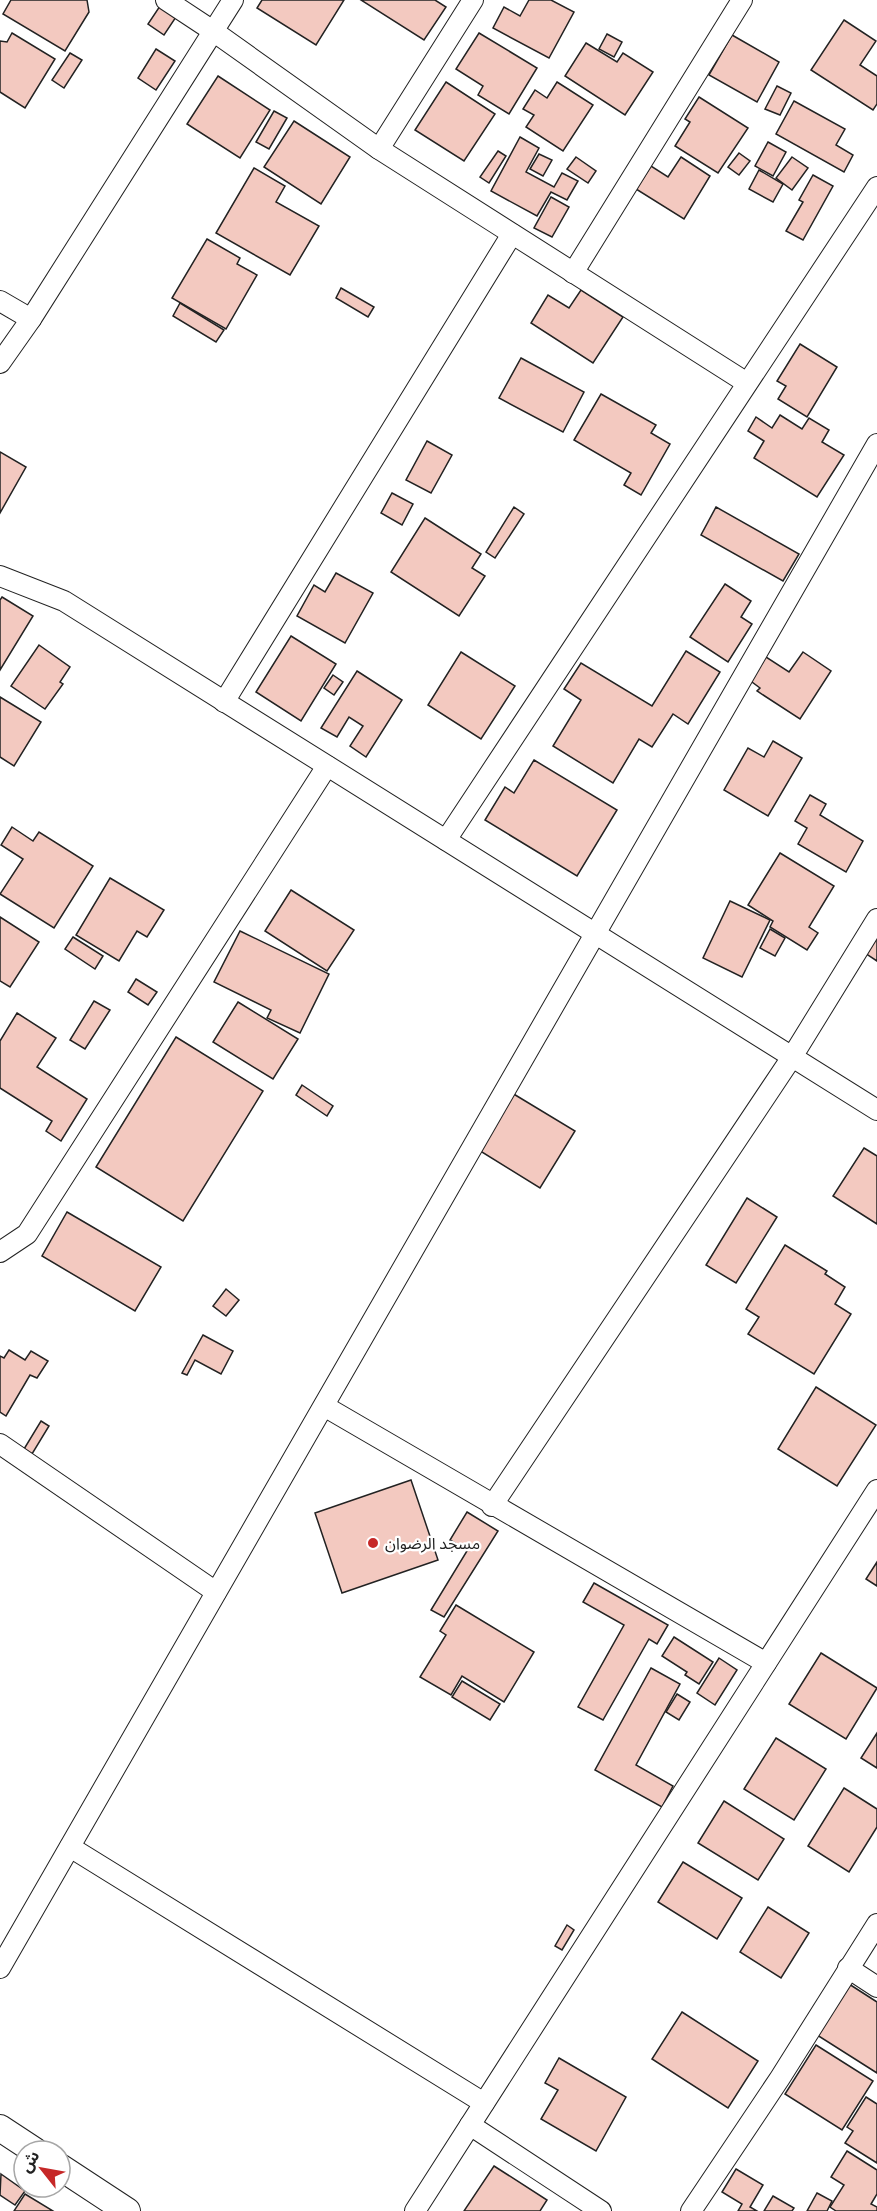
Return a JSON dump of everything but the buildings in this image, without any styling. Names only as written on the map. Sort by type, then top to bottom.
[{"type":"street","points":[[166,0],[379,149],[747,383]]},
{"type":"street","points":[[0,363],[31,320],[233,0]]},
{"type":"street","points":[[379,149],[473,0]]},
{"type":"street","points":[[573,273],[742,0]]},
{"type":"street","points":[[446,840],[747,383],[874,197]]},
{"type":"street","points":[[224,702],[512,234]]},
{"type":"street","points":[[0,301],[31,320]]},
{"type":"street","points":[[0,1968],[595,934],[874,457]]},
{"type":"street","points":[[0,576],[64,601],[877,1110]]},
{"type":"street","points":[[0,1252],[27,1234],[327,766]]},
{"type":"street","points":[[492,1506],[792,1057],[877,919]]},
{"type":"street","points":[[324,1406],[492,1506],[766,1663]]},
{"type":"street","points":[[0,1444],[216,1592]]},
{"type":"street","points":[[415,2211],[877,1490]]},
{"type":"street","points":[[70,1847],[484,2103]]},
{"type":"street","points":[[691,2211],[780,2078],[877,1924]]},
{"type":"street","points":[[848,1968],[877,1987]]},
{"type":"street","points":[[470,2125],[602,2211]]},
{"type":"street","points":[[1,2131],[15,2139]]},
{"type":"street","points":[[72,2176],[118,2209]]},
{"type":"place","name":"مسجد الرضوان","points":[[373,1543]]}]
